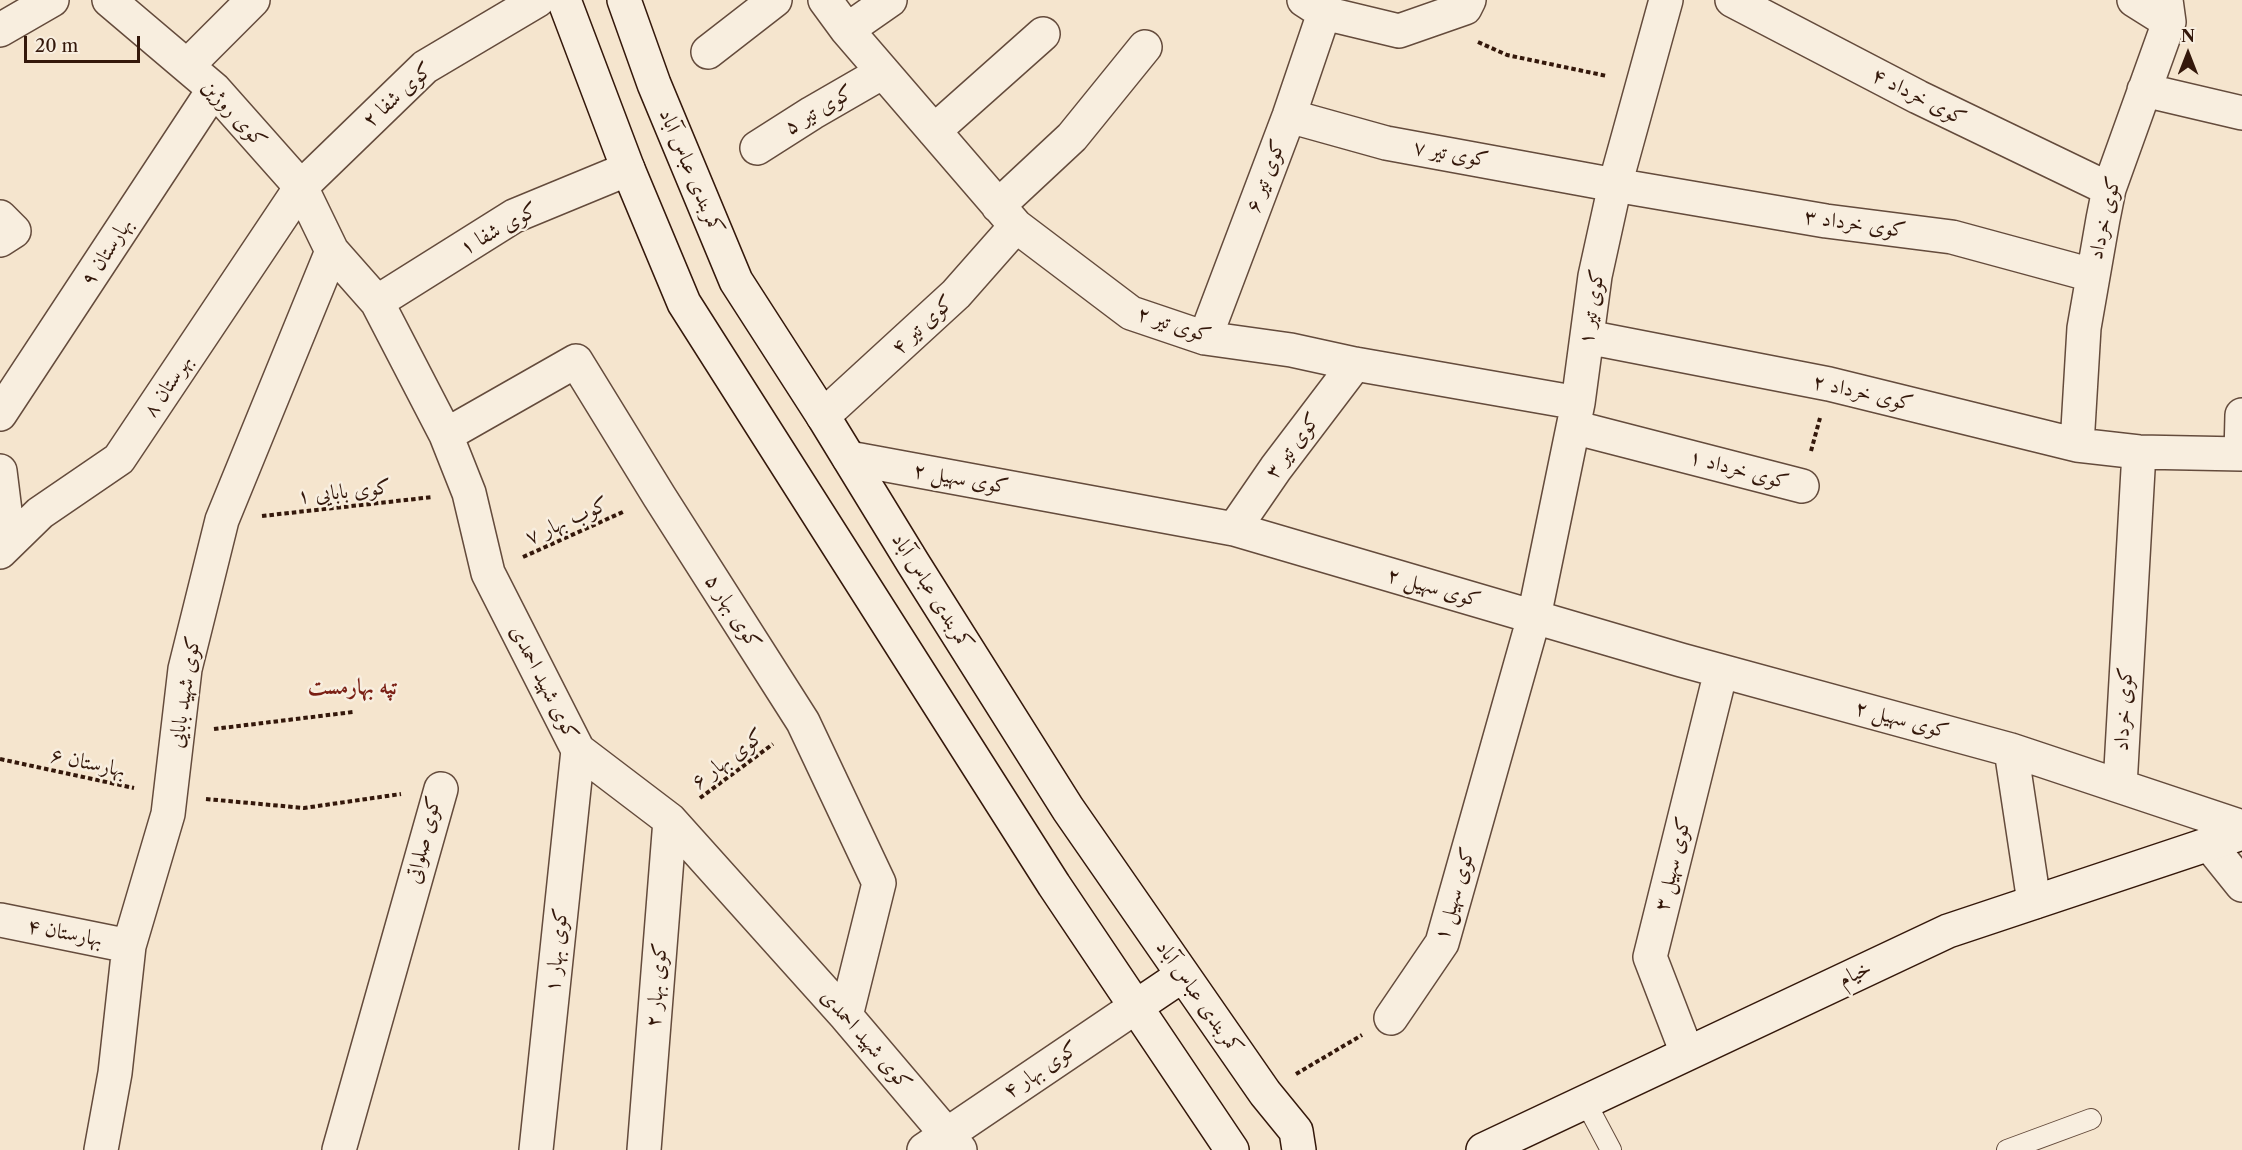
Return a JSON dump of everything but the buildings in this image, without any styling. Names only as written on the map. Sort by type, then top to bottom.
[{"type":"street","points":[[0,30],[52,0]]},
{"type":"street","name":"کوی روژین","points":[[109,0],[214,89],[301,187],[332,251]]},
{"type":"street","points":[[187,66],[252,0]]},
{"type":"street","name":"کوی شفا ۲","points":[[301,187],[426,67],[538,0]]},
{"type":"street","points":[[564,0],[628,169],[684,303],[1054,885],[1134,1008],[1232,1150]]},
{"type":"street","name":"کمربندی عباس آباد","points":[[624,0],[654,84],[736,281],[1068,809],[1265,1093],[1296,1131],[1299,1150]]},
{"type":"street","points":[[708,52],[775,0]]},
{"type":"street","name":"کوی تیر ۲","points":[[825,0],[847,30],[1007,216],[1131,313],[1205,338],[1291,350],[1576,415]]},
{"type":"street","points":[[847,30],[890,0]]},
{"type":"street","points":[[1314,6],[1399,31],[1431,22],[1465,8],[1469,0]]},
{"type":"street","name":"کوی تیر ۱","points":[[1534,617],[1576,415],[1595,276],[1615,185],[1666,0]]},
{"type":"street","name":"کوی خرداد ۴","points":[[1732,0],[1918,97],[2109,189]]},
{"type":"street","points":[[2134,0],[2168,11]]},
{"type":"street","name":"کوی تیر ۶","points":[[1205,338],[1289,116],[1314,6]]},
{"type":"street","name":"کوی خرداد","points":[[2077,445],[2084,328],[2109,189],[2144,90],[2168,11]]},
{"type":"street","points":[[934,131],[1043,34]]},
{"type":"street","name":"کوی تیر ۴","points":[[823,416],[956,294],[1007,216],[1145,47]]},
{"type":"street","name":"کوی تیر ۵","points":[[757,148],[812,112],[883,72]]},
{"type":"street","name":"بهارستان ۹","points":[[0,414],[214,89]]},
{"type":"street","points":[[2144,90],[2242,113]]},
{"type":"street","name":"کوی تیر ۷","points":[[1289,116],[1386,142],[1615,185]]},
{"type":"street","name":"کوی شفا ۱","points":[[377,302],[514,216],[628,169]]},
{"type":"street","name":"کوی خرداد ۳","points":[[1615,185],[1826,220],[1952,237],[2092,275]]},
{"type":"street","name":"بهرستان ۸","points":[[5,547],[40,513],[119,459],[301,187]]},
{"type":"street","points":[[0,217],[14,231],[0,240]]},
{"type":"street","name":"کوی شهید احمدی","points":[[332,251],[377,302],[446,435],[470,493],[488,573],[579,750],[670,820],[846,1016],[944,1144]]},
{"type":"street","name":"کوی شهید بابایی","points":[[101,1150],[115,1073],[129,945],[168,814],[185,669],[222,520],[332,251]]},
{"type":"street","name":"کوی خرداد ۲","points":[[1587,337],[1829,384],[2077,445],[2139,452],[2241,454]]},
{"type":"street","name":"کوی بهار ۵","points":[[446,435],[576,361],[803,722],[879,883],[846,1016]]},
{"type":"street","name":"کوی تیر ۳","points":[[1234,529],[1276,468],[1354,364]]},
{"type":"street","name":"کوی خرداد ۱","points":[[1576,415],[1802,486]]},
{"type":"street","points":[[2241,454],[2242,415]]},
{"type":"street","name":"کوی خرداد","points":[[2120,786],[2139,452]]},
{"type":"street","name":"کوی سهیل ۲","points":[[849,458],[1234,529],[1721,671],[2011,750],[2242,827]]},
{"type":"street","points":[[0,471],[5,547]]},
{"type":"street","name":"کوی سهیل ۱","points":[[1391,1018],[1442,943],[1534,617]]},
{"type":"street","name":"کوی سهیل ۳","points":[[1687,1053],[1650,957],[1721,671]]},
{"type":"street","name":"کوی بهار ۱","points":[[536,1150],[579,750]]},
{"type":"street","points":[[2011,750],[2034,902]]},
{"type":"street","name":"کوی صلواتی","points":[[339,1150],[441,789]]},
{"type":"street","name":"کوی بهار ۲","points":[[644,1150],[670,820]]},
{"type":"street","name":"خیام","points":[[1483,1150],[1948,931],[2242,833]]},
{"type":"street","points":[[2209,844],[2242,885]]},
{"type":"street","name":"بهارستان ۴","points":[[0,920],[129,945]]},
{"type":"street","name":"کوی بهار ۴","points":[[944,1144],[1183,975]]},
{"type":"lane","points":[[1585,1101],[1611,1150]]},
{"type":"lane","points":[[2007,1150],[2091,1119]]},
{"type":"path","points":[[1431,22],[1507,55],[1643,84]]},
{"type":"path","name":"کوی خرداد ۱","points":[[1802,486],[1829,384]]},
{"type":"path","name":"کوی بابایی ۱","points":[[222,520],[470,493]]},
{"type":"path","name":"کوب بهار ۷","points":[[488,573],[659,496]]},
{"type":"path","points":[[178,734],[353,711]]},
{"type":"path","name":"کوی بهار ۶","points":[[670,820],[803,722]]},
{"type":"path","name":"بهارستان ۶","points":[[0,759],[170,796]]},
{"type":"path","name":"کوی صلواتی","points":[[170,796],[304,808],[441,789]]},
{"type":"path","points":[[1265,1093],[1391,1018]]},
{"type":"district","name":"تپه بهارمست","points":[[353,688]]}]
